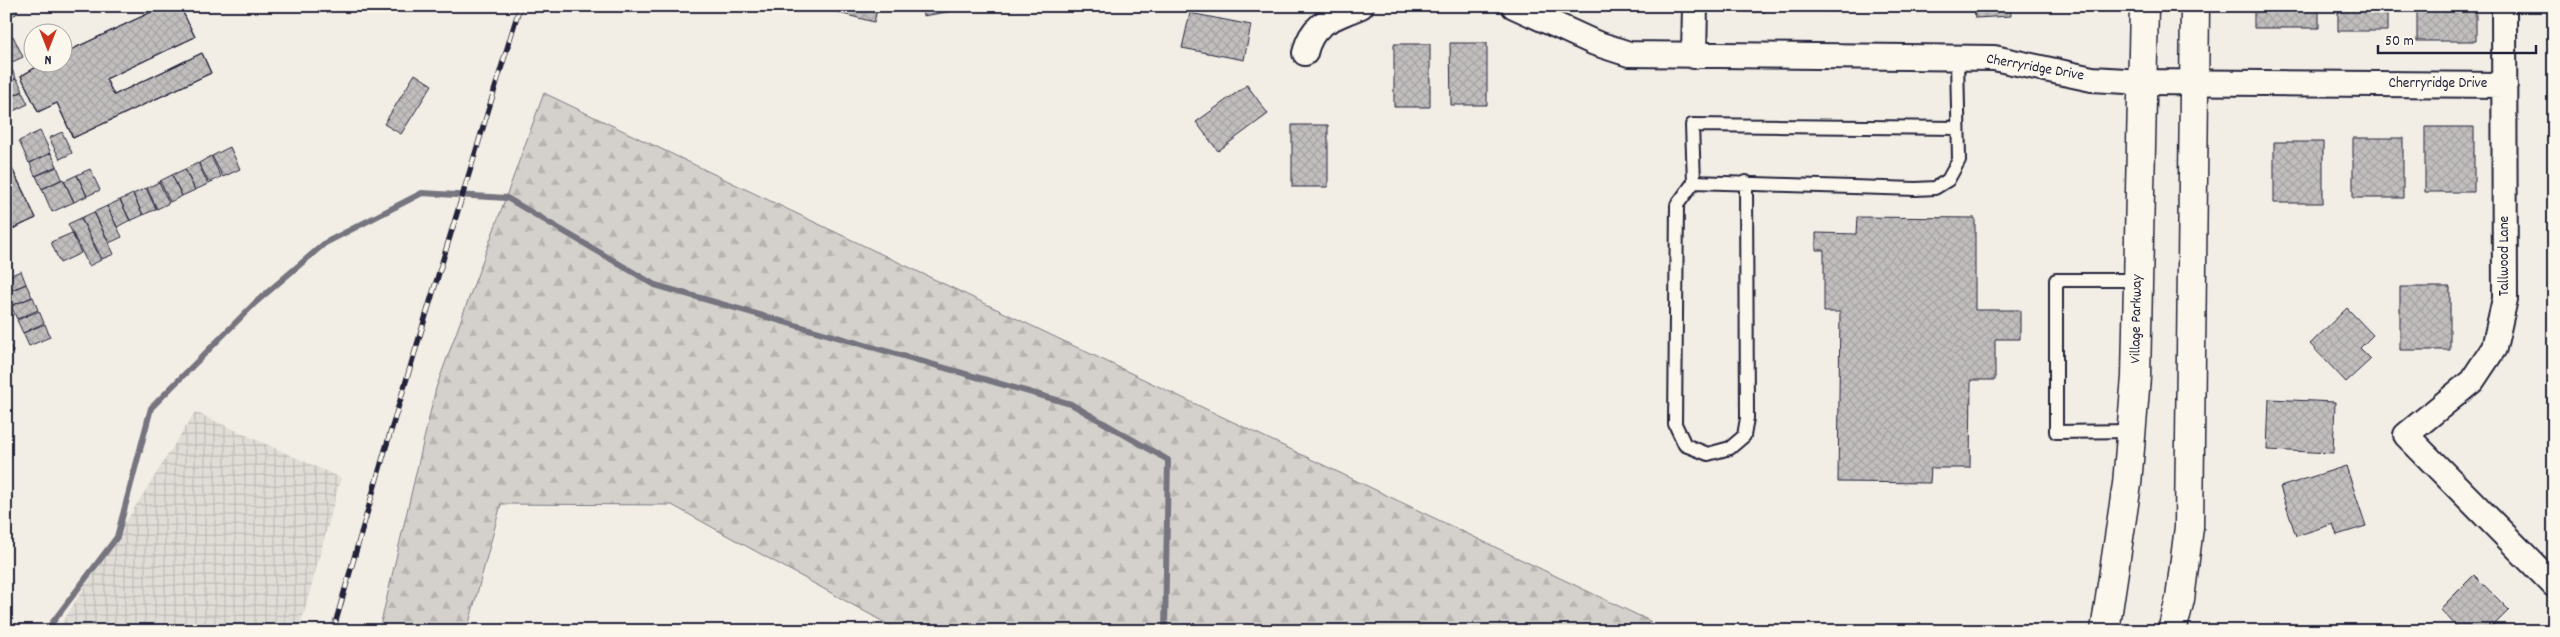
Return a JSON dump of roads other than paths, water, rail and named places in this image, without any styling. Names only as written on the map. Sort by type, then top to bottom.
[{"type":"main road","name":"Village Parkway","points":[[2105,631],[2127,484],[2136,377],[2144,6]]},
{"type":"main road","points":[[2172,631],[2180,599],[2189,527],[2195,6]]},
{"type":"street","points":[[1305,54],[1312,34],[1320,24],[1361,6]]},
{"type":"street","name":"Cherryridge Drive","points":[[1514,6],[1615,51],[1653,55],[1994,58],[2092,79],[2143,82],[2504,85]]},
{"type":"street","points":[[1694,56],[1695,6]]},
{"type":"street","name":"Tallwood Lane","points":[[2504,6],[2505,299],[2494,348],[2472,381],[2406,435],[2554,585]]},
{"type":"lane","points":[[1694,182],[1935,188],[1948,180],[1958,160],[1957,58]]},
{"type":"lane","points":[[1746,182],[1747,418],[1744,436],[1730,448],[1708,454],[1685,445],[1675,424],[1677,205],[1694,182],[1692,125],[1958,128]]},
{"type":"lane","points":[[2131,431],[2056,432],[2056,280],[2138,280]]},
{"type":"waterway","points":[[46,631],[117,537],[151,408],[255,303],[325,243],[422,193],[507,198],[655,285],[1071,404],[1168,460],[1165,631]]},
{"type":"railway","points":[[333,631],[386,447],[520,6]]}]
